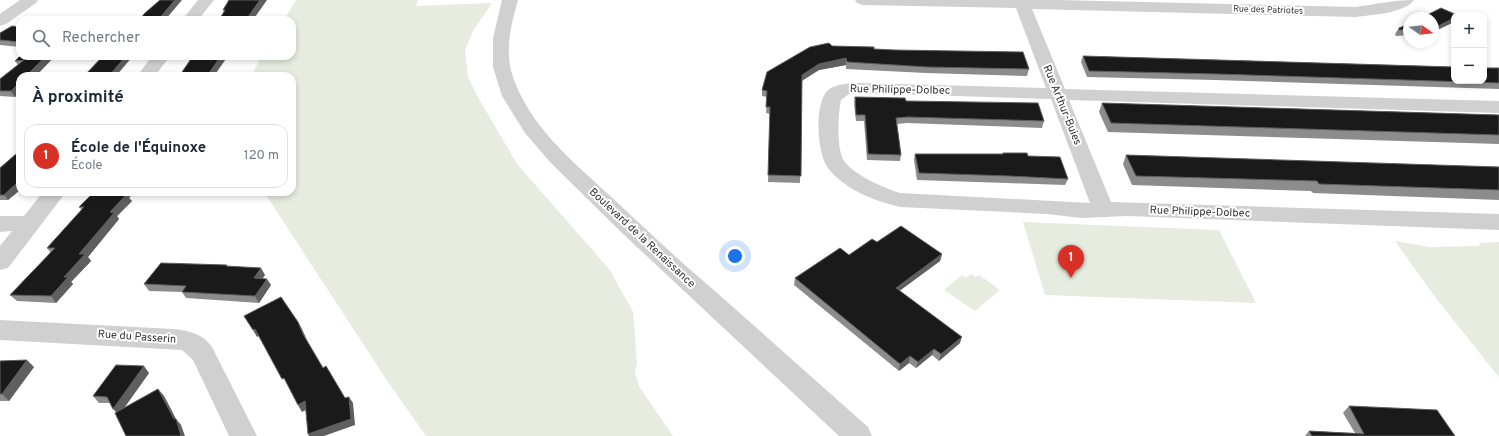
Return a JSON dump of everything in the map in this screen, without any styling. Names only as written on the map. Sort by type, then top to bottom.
[{"type":"street","points":[[0,21],[30,0]]},
{"type":"street","points":[[193,16],[206,0]]},
{"type":"street","name":"Boulevard de la Renaissance","points":[[510,0],[503,28],[500,52],[503,76],[510,93],[543,145],[650,247],[858,436]]},
{"type":"street","name":"Rue des Patriotes","points":[[863,0],[1021,2],[1356,12],[1389,7],[1406,0]]},
{"type":"street","name":"Rue Arthur-Buies","points":[[1021,2],[1103,209]]},
{"type":"street","points":[[149,72],[158,60]]},
{"type":"street","name":"Rue Philippe-Dolbec","points":[[1499,107],[863,88],[845,89],[834,95],[829,105],[832,159],[838,168],[874,192],[886,197],[900,200],[1047,207],[1081,211],[1134,209],[1499,222]]},
{"type":"street","points":[[0,262],[52,196]]},
{"type":"street","points":[[0,224],[31,223]]},
{"type":"street","name":"Rue du Passerin","points":[[0,330],[173,339],[186,341],[196,346],[203,354],[243,436]]},
{"type":"shaded area","points":[[296,0],[418,0],[416,6],[492,3],[473,31],[465,50],[468,77],[479,99],[517,164],[610,270],[633,312],[637,363],[635,373],[639,386],[673,436],[426,436],[388,382],[267,196],[296,196],[296,72],[253,72],[260,60],[296,60],[296,16],[286,16]]},
{"type":"shaded area","points":[[1023,222],[1219,230],[1256,303],[1045,295]]},
{"type":"shaded area","points":[[1395,241],[1429,247],[1479,246],[1480,243],[1499,242],[1499,377],[1435,297]]},
{"type":"shaded area","points":[[971,274],[976,277],[979,275],[1000,290],[975,311],[944,290],[962,275],[966,278]]},
{"type":"building","points":[[160,0],[175,0],[161,16],[142,16]]},
{"type":"building","points":[[229,0],[260,0],[249,16],[221,16],[225,10],[223,10]]},
{"type":"building","points":[[1441,8],[1451,12],[1451,20],[1439,26],[1439,12],[1433,12]]},
{"type":"building","points":[[12,26],[16,26],[16,42],[0,40],[0,33]]},
{"type":"building","points":[[1403,26],[1403,30],[1399,30],[1399,28]]},
{"type":"building","points":[[829,43],[832,46],[874,47],[874,49],[895,50],[1023,52],[1029,69],[927,67],[847,62],[846,58],[819,64],[802,75],[801,176],[768,175],[770,107],[766,107],[767,91],[762,90],[767,72],[810,47]]},
{"type":"building","points":[[1083,56],[1451,67],[1451,81],[1217,74],[1089,71]]},
{"type":"building","points":[[24,60],[42,60],[30,72],[16,72],[16,86],[11,91],[0,91],[0,79]]},
{"type":"building","points":[[99,60],[123,60],[112,72],[88,72]]},
{"type":"building","points":[[190,60],[218,60],[210,72],[182,72]]},
{"type":"building","points":[[1487,68],[1499,68],[1499,83],[1487,83]]},
{"type":"building","points":[[855,97],[905,98],[906,101],[1038,103],[1044,121],[908,117],[896,118],[901,155],[868,154],[865,115],[856,115]]},
{"type":"building","points":[[1102,103],[1499,115],[1499,135],[1111,123]]},
{"type":"building","points":[[1027,153],[1028,156],[1060,157],[1068,179],[919,173],[915,154],[1003,154]]},
{"type":"building","points":[[16,154],[16,184],[4,195],[0,195],[0,168]]},
{"type":"building","points":[[1126,155],[1499,167],[1499,190],[1319,184],[1317,181],[1136,176]]},
{"type":"building","points":[[90,196],[125,196],[110,212],[114,213],[79,254],[85,254],[64,277],[68,277],[51,296],[10,295],[55,248],[47,248],[84,207],[79,207]]},
{"type":"building","points":[[901,226],[942,254],[896,288],[962,337],[941,354],[934,349],[918,362],[910,356],[900,364],[795,278],[840,248],[849,255],[872,239],[877,242]]},
{"type":"building","points":[[161,263],[227,265],[226,266],[261,268],[254,278],[267,279],[255,296],[182,292],[186,286],[144,284]]},
{"type":"building","points":[[281,297],[298,322],[303,334],[323,368],[326,366],[345,398],[349,397],[351,419],[308,434],[305,401],[298,405],[255,329],[253,330],[244,316]]},
{"type":"building","points":[[27,360],[2,394],[0,394],[0,361]]},
{"type":"building","points":[[116,365],[144,366],[113,409],[107,397],[93,396]]},
{"type":"building","points":[[158,389],[174,419],[176,419],[181,436],[126,436],[115,413]]},
{"type":"building","points":[[1349,406],[1437,410],[1455,436],[1312,436],[1309,431],[1364,434]]},
{"type":"place","name":"École de l'Équinoxe","points":[[1071,278]]}]
